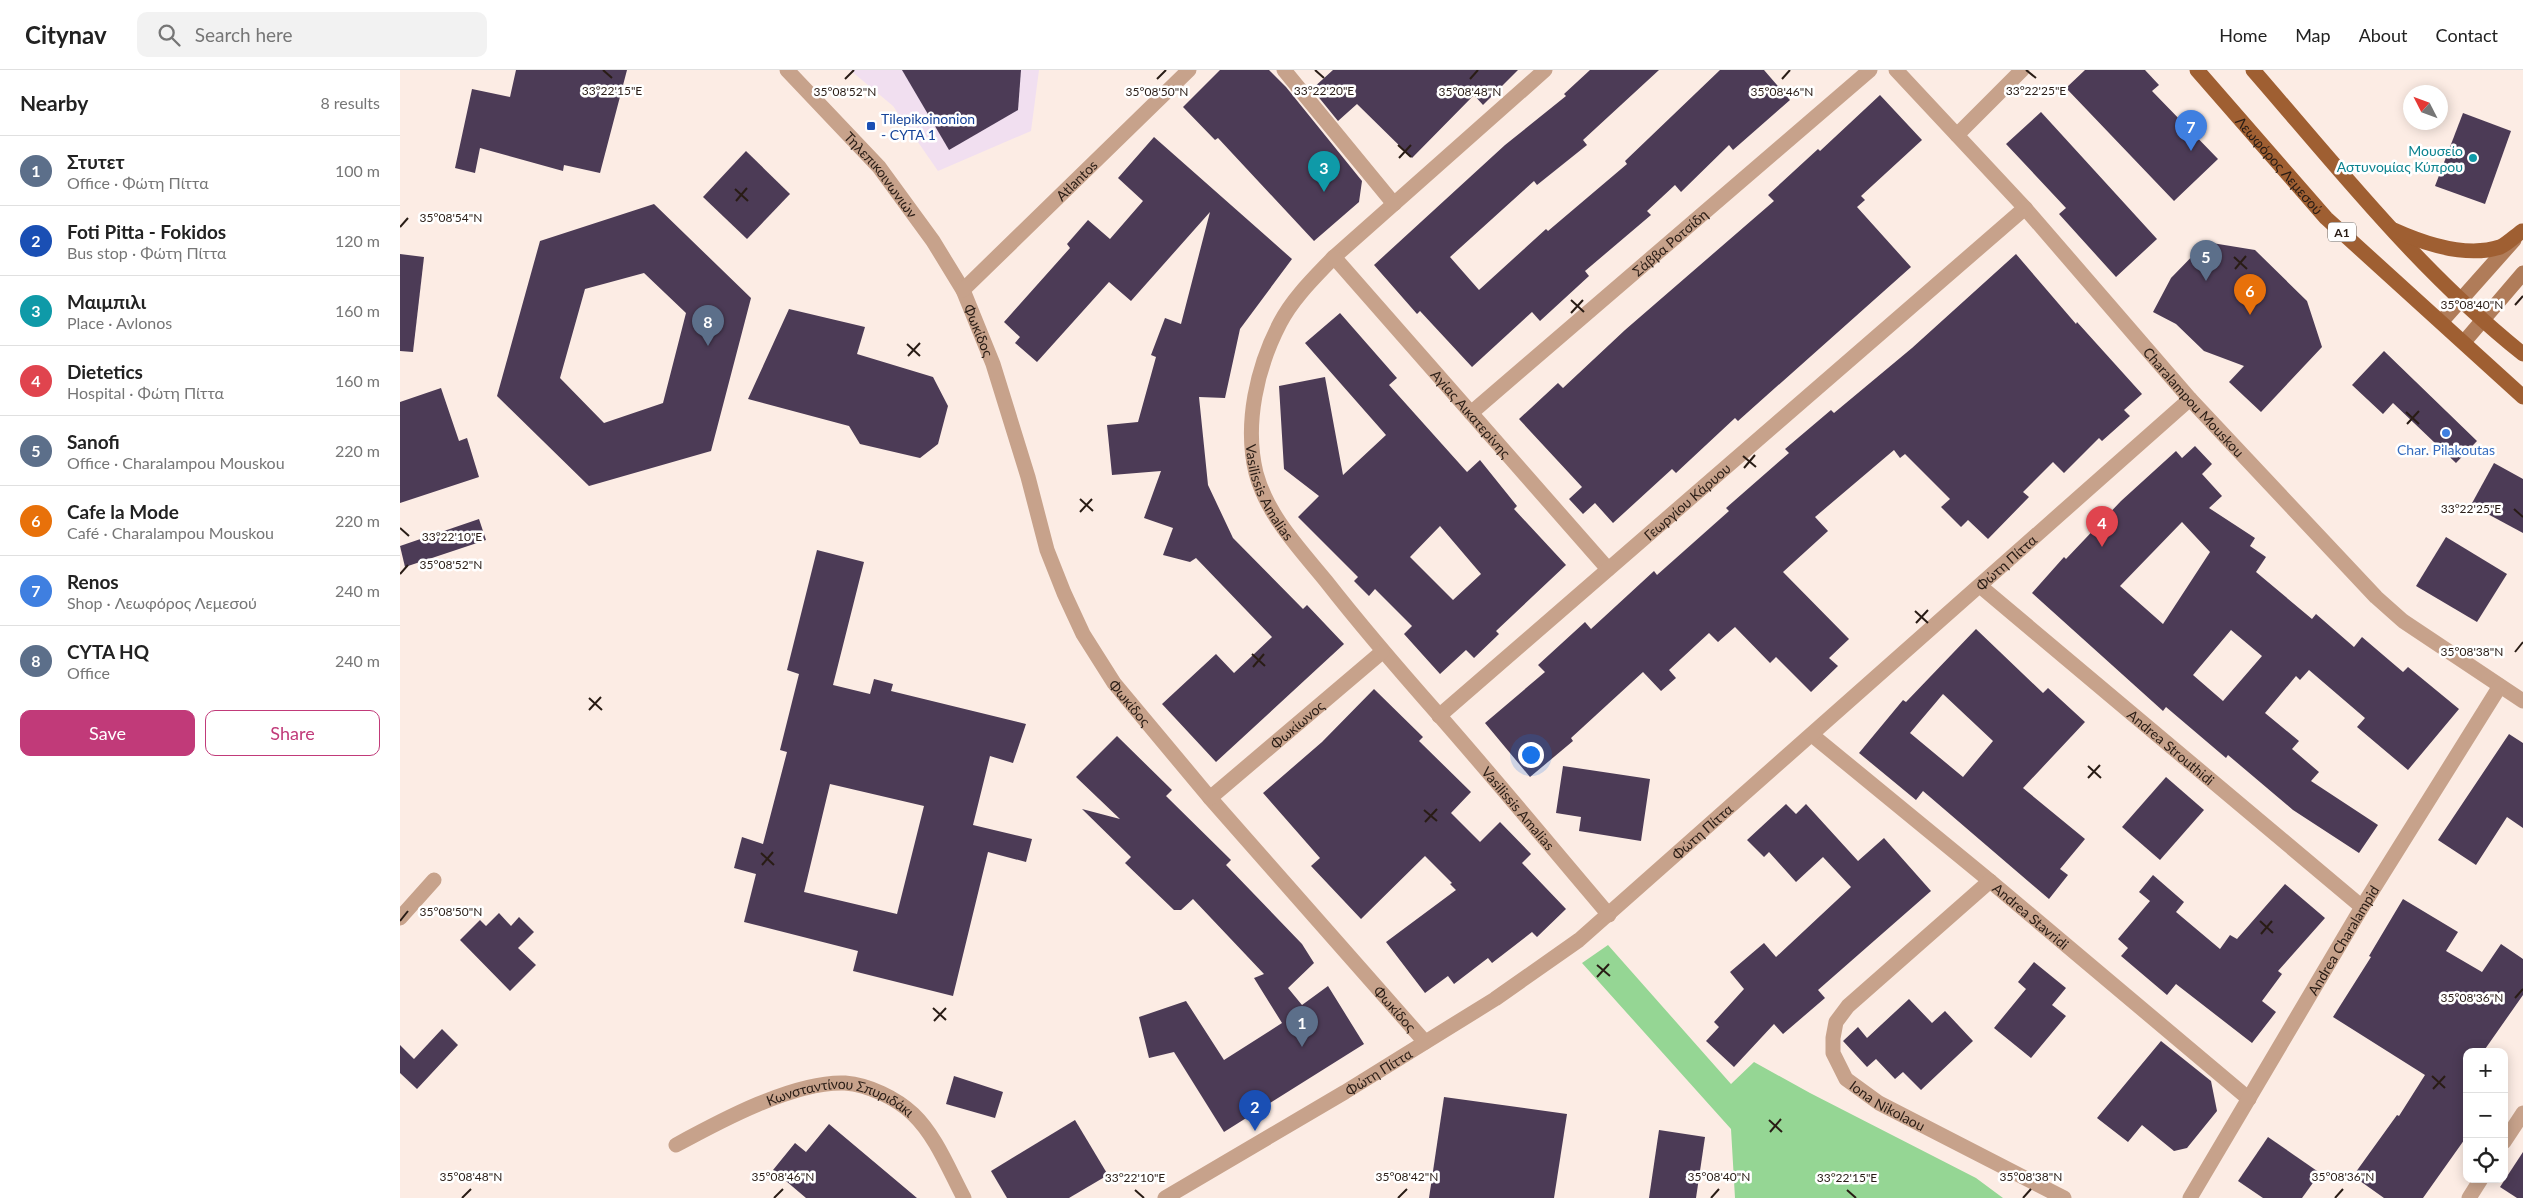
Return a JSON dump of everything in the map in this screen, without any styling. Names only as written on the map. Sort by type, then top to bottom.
[{"type":"main road","name":"Λεωφόρος Λεμεσού","points":[[2196,70],[2326,218],[2442,321],[2523,397]]},
{"type":"main road","points":[[2253,70],[2390,229],[2482,322],[2523,354]]},
{"type":"main road","points":[[2390,229],[2434,245],[2483,250],[2502,246],[2522,230]]},
{"type":"main road","points":[[2442,321],[2522,230]]},
{"type":"main road","points":[[2464,342],[2523,273]]},
{"type":"street","name":"Τηλεπικοινωνιών","points":[[787,70],[879,167],[933,241],[963,290]]},
{"type":"street","name":"Atlantos","points":[[963,290],[1189,70]]},
{"type":"street","points":[[1284,70],[1394,204]]},
{"type":"street","name":"Vasilissis Amalias","points":[[1545,70],[1334,257],[1304,289],[1280,322],[1266,356],[1256,393],[1252,437],[1256,473],[1266,497],[1286,533],[1382,652],[1440,716],[1609,915]]},
{"type":"street","name":"Σάββα Ροτσίδη","points":[[1471,413],[1870,70]]},
{"type":"street","name":"Charalampou Mouskou","points":[[1896,70],[2025,208],[2190,399],[2376,597],[2403,620],[2523,701]]},
{"type":"street","points":[[1958,135],[2022,70]]},
{"type":"street","name":"Γεωργίου Κάρυου","points":[[1440,716],[2025,208]]},
{"type":"street","name":"Αγίας Αικατερίνης","points":[[1334,257],[1608,569]]},
{"type":"street","name":"Φωκίδος","points":[[963,290],[993,364],[1028,477],[1048,550],[1064,593],[1083,634],[1114,683],[1210,798],[1425,1042]]},
{"type":"street","name":"Φώτη Πίττα","points":[[1165,1198],[1346,1092],[1496,999],[1579,940],[2190,399]]},
{"type":"street","name":"Andrea Strouthidi","points":[[1980,586],[2362,907]]},
{"type":"street","name":"Φωκίωνος","points":[[1210,798],[1382,652]]},
{"type":"street","name":"Andrea Charalampid","points":[[2190,1198],[2362,907],[2500,686]]},
{"type":"street","name":"Andrea Stavridi","points":[[1812,735],[1990,881],[2249,1099]]},
{"type":"street","points":[[400,918],[434,880]]},
{"type":"street","name":"Iona Nikolaou","points":[[1990,881],[1869,985],[1848,1006],[1836,1022],[1832,1038],[1833,1053],[1846,1079],[1878,1103],[2064,1198]]},
{"type":"street","name":"Κωνσταντίνου Σπυριδάκι","points":[[676,1145],[716,1123],[788,1093],[823,1085],[846,1084],[872,1089],[913,1114],[929,1133],[964,1198]]},
{"type":"street","points":[[2507,1138],[2523,1113]]},
{"type":"street","points":[[2469,1198],[2478,1183]]},
{"type":"shaded area","points":[[850,70],[1039,70],[1031,131],[938,171],[893,106]]},
{"type":"green space","points":[[1608,945],[1731,1084],[1754,1062],[1810,1093],[1976,1178],[2003,1198],[1735,1198],[1731,1129],[1582,963]]},
{"type":"building","points":[[516,70],[627,70],[600,173],[564,165],[563,171],[480,148],[475,173],[455,168],[472,89],[510,97]]},
{"type":"building","points":[[902,70],[1021,70],[1018,110],[949,150]]},
{"type":"building","points":[[1220,70],[1269,70],[1286,87],[1362,181],[1359,202],[1314,241],[1218,138],[1215,140],[1183,107]]},
{"type":"building","points":[[1333,70],[1518,70],[1483,105],[1474,95],[1412,158],[1357,104],[1338,121],[1312,89]]},
{"type":"building","points":[[1590,70],[1659,70],[1583,140],[1587,145],[1537,185],[1534,181],[1450,257],[1479,290],[1546,229],[1548,231],[1627,164],[1625,161],[1720,70],[1764,70],[1790,100],[1733,150],[1729,145],[1681,192],[1675,185],[1647,211],[1651,215],[1585,271],[1589,276],[1540,321],[1532,312],[1472,367],[1420,311],[1417,314],[1374,265],[1505,145],[1566,96],[1564,94]]},
{"type":"building","points":[[2085,70],[2145,70],[2159,85],[2152,91],[2218,159],[2174,201],[2066,88]]},
{"type":"building","points":[[1880,95],[1922,140],[1861,196],[1865,200],[1857,207],[1911,267],[1738,421],[1735,418],[1676,473],[1672,469],[1613,523],[1595,503],[1583,514],[1569,499],[1582,487],[1519,419],[1558,383],[1563,388],[1625,330],[1774,201],[1768,195],[1818,149],[1820,151]]},
{"type":"building","points":[[2041,112],[2157,239],[2116,277],[2059,214],[2066,208],[2006,144]]},
{"type":"building","name":"Μουσείο Αστυνομίας Κύπρου","points":[[2463,113],[2511,131],[2485,204],[2435,186]]},
{"type":"building","points":[[1154,137],[1292,259],[1240,329],[1225,398],[1199,397],[1208,485],[1233,538],[1303,609],[1307,605],[1344,644],[1216,762],[1162,704],[1216,654],[1234,673],[1272,637],[1196,558],[1190,562],[1163,555],[1173,528],[1144,518],[1161,471],[1112,475],[1107,425],[1138,422],[1156,357],[1151,355],[1165,318],[1181,324],[1210,212],[1131,301],[1109,282],[1037,362],[1015,343],[1020,337],[1004,322],[1070,248],[1067,244],[1088,220],[1110,239],[1143,201],[1118,178]]},
{"type":"building","points":[[746,151],[790,194],[747,239],[703,197]]},
{"type":"building","points":[[654,204],[751,298],[711,451],[589,486],[497,396],[540,241]],"holes":[[[644,273],[686,313],[663,403],[604,423],[560,378],[585,289]]]},
{"type":"building","points":[[2206,242],[2255,250],[2307,301],[2322,347],[2261,412],[2229,382],[2244,366],[2204,351],[2176,324],[2153,312],[2171,278]]},
{"type":"building","points":[[400,254],[424,257],[413,352],[400,351]]},
{"type":"building","points":[[2016,254],[2076,324],[2077,322],[2142,394],[2124,410],[2130,416],[2102,441],[2099,438],[2064,473],[2053,462],[2023,492],[2029,497],[1988,539],[1968,520],[1961,527],[1941,507],[1950,499],[1905,454],[1900,458],[1894,450],[1815,517],[1828,531],[1783,572],[1849,639],[1829,658],[1838,666],[1811,692],[1776,657],[1770,663],[1735,627],[1718,642],[1709,633],[1669,670],[1676,678],[1661,691],[1643,672],[1571,738],[1573,741],[1530,777],[1485,723],[1545,672],[1538,665],[1585,622],[1591,629],[1654,571],[1657,575],[1729,511],[1726,508],[1789,453],[1785,449],[1831,410],[1834,413],[1912,348]]},
{"type":"building","points":[[789,309],[865,327],[857,354],[933,377],[948,406],[938,444],[920,458],[860,444],[849,426],[748,399]]},
{"type":"building","points":[[1340,313],[1397,378],[1389,385],[1467,472],[1480,460],[1517,506],[1514,509],[1566,565],[1496,631],[1499,634],[1474,658],[1466,650],[1440,674],[1404,634],[1412,626],[1375,589],[1369,596],[1354,581],[1358,577],[1298,517],[1319,496],[1284,469],[1279,386],[1325,377],[1343,475],[1386,435],[1305,343]],"holes":[[[1440,526],[1481,574],[1453,600],[1410,557]]]},
{"type":"building","points":[[2384,351],[2477,441],[2456,463],[2393,403],[2383,414],[2352,385]]},
{"type":"building","points":[[441,388],[459,441],[467,438],[479,477],[400,503],[400,402]]},
{"type":"building","points":[[2195,446],[2212,464],[2202,474],[2222,496],[2209,508],[2255,538],[2250,546],[2266,557],[2256,572],[2312,619],[2316,614],[2354,647],[2362,637],[2403,672],[2408,667],[2459,709],[2408,770],[2357,727],[2365,718],[2309,670],[2300,680],[2296,676],[2265,713],[2299,741],[2292,749],[2319,772],[2311,781],[2378,825],[2359,853],[2293,810],[2228,755],[2226,758],[2166,707],[2163,711],[2032,593],[2064,557],[2066,559],[2121,501],[2176,451],[2182,458]],"holes":[[[2182,522],[2210,552],[2163,624],[2120,586]],[[2231,630],[2262,656],[2223,701],[2193,675]]]},
{"type":"building","points":[[2494,463],[2523,479],[2523,533],[2471,505]]},
{"type":"building","points":[[479,519],[486,540],[405,567],[400,546]]},
{"type":"building","points":[[2446,537],[2507,574],[2477,622],[2416,586]]},
{"type":"building","points":[[817,550],[864,562],[833,685],[870,694],[874,679],[893,684],[891,691],[1026,724],[1013,763],[990,756],[973,825],[1032,839],[1026,862],[988,852],[953,996],[853,971],[858,951],[744,922],[756,874],[734,868],[742,837],[763,844],[787,752],[780,750],[799,674],[787,670]],"holes":[[[830,784],[924,806],[897,914],[804,892]]]},
{"type":"building","points":[[1976,629],[2043,693],[2048,688],[2085,722],[2023,788],[2085,839],[2060,869],[2068,875],[2049,899],[1923,791],[1916,800],[1859,753],[1903,700],[1906,702]],"holes":[[[1943,694],[1993,741],[1963,777],[1910,733]]]},
{"type":"building","points":[[1374,689],[1423,737],[1419,741],[1471,792],[1451,813],[1480,842],[1500,822],[1531,854],[1522,863],[1566,909],[1537,937],[1532,932],[1492,963],[1488,958],[1454,984],[1448,976],[1425,993],[1386,942],[1456,890],[1450,884],[1452,883],[1425,856],[1361,919],[1311,866],[1320,858],[1263,793],[1322,742]]},
{"type":"building","points":[[2509,734],[2523,743],[2523,828],[2507,817],[2476,865],[2438,840]]},
{"type":"building","points":[[1117,736],[1172,790],[1166,796],[1231,860],[1226,865],[1302,944],[1314,963],[1288,988],[1302,1005],[1328,986],[1364,1044],[1224,1132],[1174,1052],[1149,1058],[1139,1017],[1186,1001],[1224,1060],[1282,1023],[1254,978],[1264,974],[1193,899],[1181,910],[1174,910],[1125,863],[1131,857],[1082,809],[1120,819],[1076,777]]},
{"type":"building","points":[[1563,766],[1650,779],[1641,841],[1579,831],[1581,817],[1556,813]]},
{"type":"building","points":[[2166,777],[2204,810],[2160,860],[2122,827]]},
{"type":"building","points":[[1786,804],[1796,814],[1806,804],[1858,861],[1884,838],[1931,891],[1818,990],[1825,998],[1783,1034],[1774,1024],[1734,1067],[1706,1041],[1719,1027],[1714,1022],[1744,989],[1730,972],[1764,943],[1776,957],[1851,887],[1823,857],[1796,882],[1769,852],[1764,857],[1747,840]]},
{"type":"building","points":[[2153,875],[2184,902],[2176,912],[2220,949],[2230,935],[2237,939],[2285,884],[2325,918],[2278,971],[2282,974],[2262,1001],[2276,1012],[2252,1043],[2176,984],[2167,995],[2121,956],[2128,948],[2118,939],[2150,901],[2139,892]]},
{"type":"building","points":[[2403,899],[2458,932],[2446,951],[2482,972],[2501,944],[2523,959],[2523,995],[2486,1048],[2463,1048],[2463,1142],[2423,1198],[2384,1198],[2353,1176],[2397,1115],[2399,1116],[2425,1075],[2333,1017],[2371,957],[2369,956]]},
{"type":"building","points":[[499,913],[511,926],[519,917],[534,932],[518,948],[536,965],[510,991],[460,940],[480,920],[486,926]]},
{"type":"building","points":[[2034,962],[2066,988],[2052,1005],[2066,1016],[2031,1058],[1994,1028],[2026,989],[2018,982]]},
{"type":"building","points":[[1909,999],[1932,1023],[1945,1011],[1973,1041],[1921,1090],[1903,1072],[1895,1079],[1876,1059],[1867,1067],[1843,1041],[1858,1027],[1867,1038]]},
{"type":"building","points":[[442,1029],[458,1045],[417,1089],[400,1073],[400,1045],[414,1059]]},
{"type":"building","points":[[2161,1041],[2211,1081],[2217,1111],[2187,1148],[2174,1151],[2142,1125],[2128,1142],[2097,1118]]},
{"type":"building","points":[[954,1076],[1003,1092],[995,1118],[946,1104]]},
{"type":"building","points":[[1444,1097],[1567,1114],[1554,1198],[1429,1198]]},
{"type":"building","points":[[1075,1120],[1108,1175],[1069,1198],[1007,1198],[991,1171]]},
{"type":"building","points":[[829,1124],[917,1198],[806,1198],[773,1170],[795,1143],[806,1152]]},
{"type":"building","points":[[1659,1130],[1705,1137],[1696,1198],[1649,1198]]},
{"type":"building","points":[[2268,1137],[2320,1173],[2302,1198],[2263,1198],[2238,1181]]},
{"type":"building","points":[[2523,1152],[2523,1198],[2517,1198],[2500,1187],[2503,1183],[2508,1183],[2508,1175]]},
{"type":"place","name":"Tilepikoinonion - CYTA 1","points":[[871,126]]},
{"type":"place","name":"Renos","points":[[2191,151]]},
{"type":"place","name":"Μουσείο Αστυνομίας Κύπρου","points":[[2473,158]]},
{"type":"place","name":"Μαιμπιλι","points":[[1324,192]]},
{"type":"place","name":"Sanofi","points":[[2206,281]]},
{"type":"place","name":"Cafe la Mode","points":[[2250,315]]},
{"type":"place","name":"CYTA HQ","points":[[708,346]]},
{"type":"place","name":"Char. Pilakoutas","points":[[2446,433]]},
{"type":"place","name":"Dietetics","points":[[2102,547]]},
{"type":"place","name":"Στυτετ","points":[[1302,1047]]},
{"type":"place","name":"Foti Pitta - Fokidos","points":[[1255,1131]]}]
